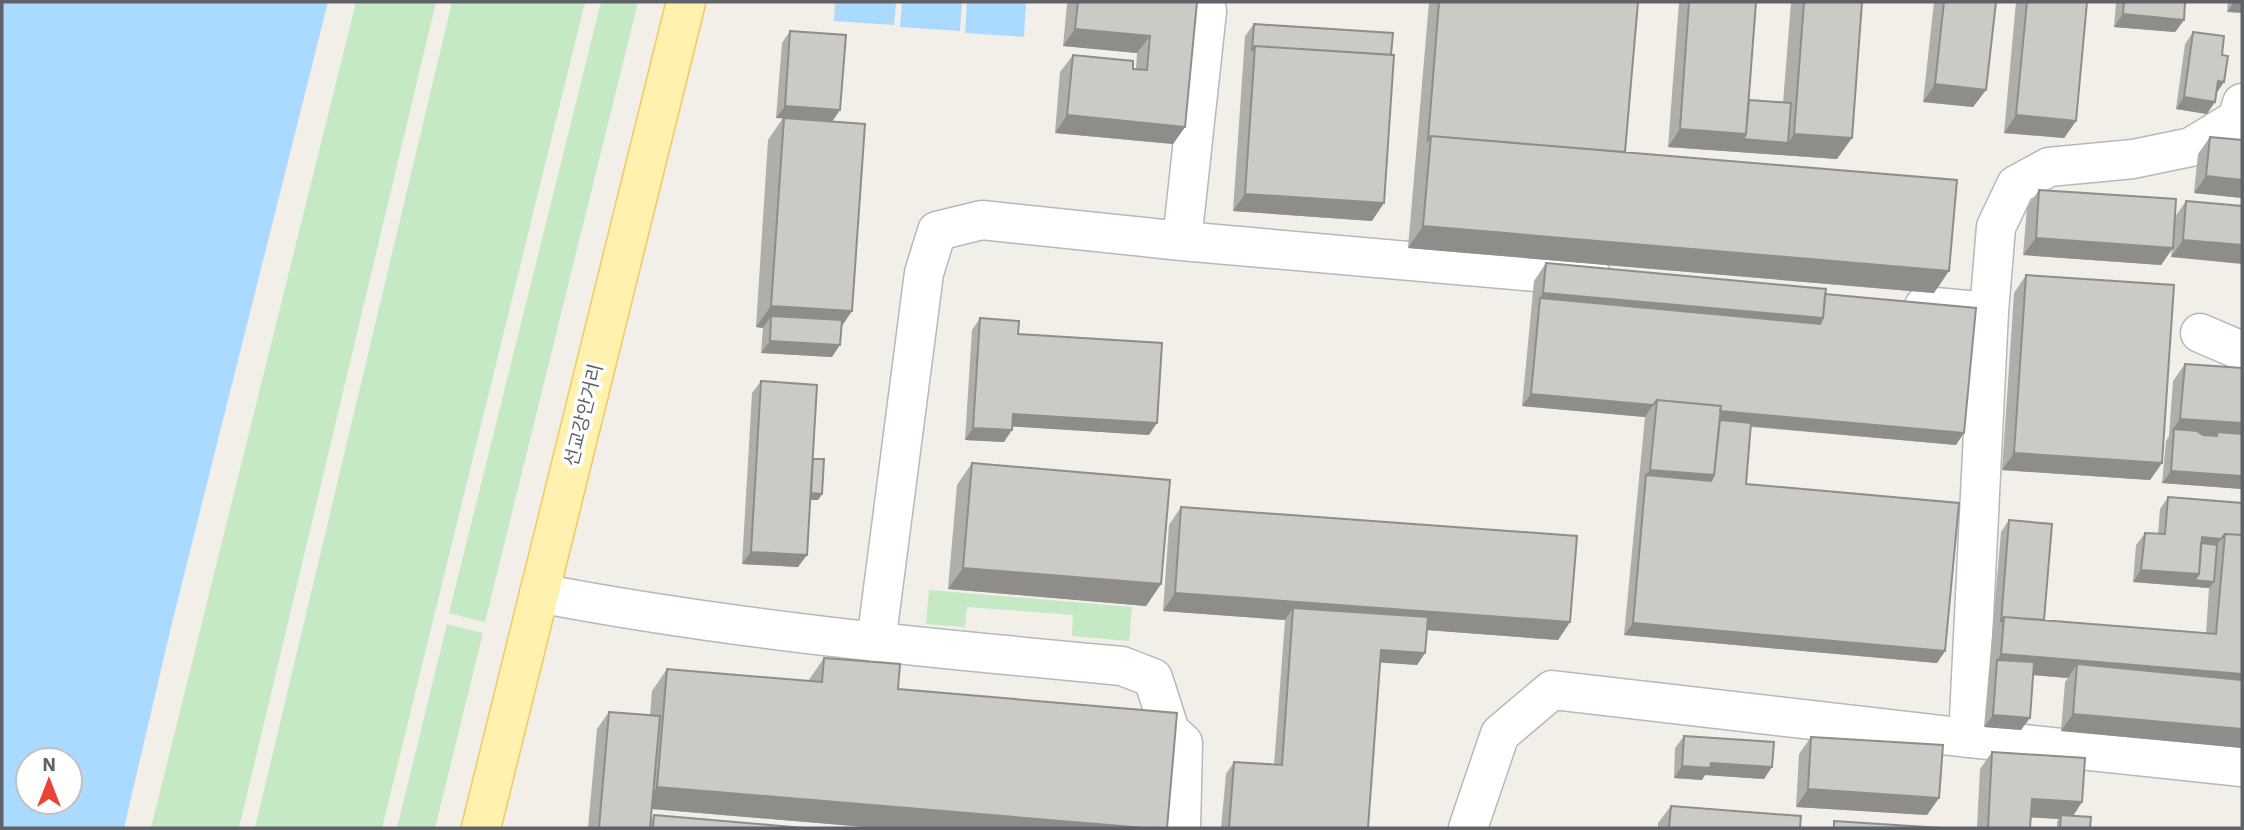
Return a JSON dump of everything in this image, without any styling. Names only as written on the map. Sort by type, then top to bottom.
[{"type":"main road","name":"선교강안거리","points":[[481,828],[686,2]]},
{"type":"street","points":[[1162,2],[1207,11],[1182,241]]},
{"type":"street","points":[[1968,738],[1989,312],[1996,227],[2017,184],[2049,167],[2133,159],[2191,147],[2237,119],[2242,103]]},
{"type":"street","points":[[876,643],[925,273],[937,231],[982,220],[1182,241],[1627,280]]},
{"type":"street","points":[[1892,303],[1989,312]]},
{"type":"street","points":[[2200,333],[2242,351]]},
{"type":"street","points":[[539,593],[607,606],[876,643],[1122,666],[1153,678],[1170,732],[1183,743],[1181,828]]},
{"type":"street","points":[[1468,828],[1500,734],[1552,690],[2242,767]]},
{"type":"green space","points":[[356,2],[436,2],[239,828],[151,828]]},
{"type":"green space","points":[[452,2],[585,2],[382,828],[255,828]]},
{"type":"green space","points":[[601,2],[638,2],[485,622],[449,613]]},
{"type":"green space","points":[[929,590],[1132,607],[1129,641],[1072,636],[1073,615],[967,607],[965,627],[926,624]]},
{"type":"green space","points":[[447,624],[483,633],[435,828],[397,828]]},
{"type":"water","points":[[2,2],[328,2],[172,623],[124,828],[2,828]]},
{"type":"water","points":[[835,2],[896,2],[894,25],[834,21]]},
{"type":"water","points":[[902,2],[962,2],[960,31],[900,27]]},
{"type":"water","points":[[967,2],[1026,2],[1024,37],[965,33]]},
{"type":"building","points":[[1078,2],[1197,2],[1185,127],[1067,115],[1073,55],[1133,61],[1133,69],[1147,70],[1150,36],[1075,29]]},
{"type":"building","points":[[1439,2],[1638,2],[1625,152],[1431,136],[1428,140]]},
{"type":"building","points":[[1689,2],[1756,2],[1746,134],[1680,129]]},
{"type":"building","points":[[1804,2],[1862,2],[1852,138],[1794,134]]},
{"type":"building","points":[[1944,2],[1996,2],[1986,90],[1935,84]]},
{"type":"building","points":[[2027,2],[2087,2],[2076,121],[2016,115]]},
{"type":"building","points":[[2124,2],[2185,2],[2184,20],[2123,14]]},
{"type":"building","points":[[1254,24],[1393,33],[1391,55],[1255,46],[1252,51]]},
{"type":"building","points":[[790,31],[846,35],[840,110],[785,106]]},
{"type":"building","points":[[2193,32],[2224,36],[2222,55],[2228,56],[2224,82],[2218,81],[2215,102],[2184,97]]},
{"type":"building","points":[[1255,46],[1394,55],[1384,203],[1245,194]]},
{"type":"building","points":[[1749,100],[1791,103],[1788,143],[1743,139],[1746,134]]},
{"type":"building","points":[[784,118],[865,124],[852,311],[771,306]]},
{"type":"building","points":[[1431,136],[1957,180],[1949,271],[1423,226]]},
{"type":"building","points":[[2210,137],[2242,140],[2242,180],[2206,176]]},
{"type":"building","points":[[2039,190],[2176,199],[2173,248],[2036,238]]},
{"type":"building","points":[[2186,201],[2242,206],[2242,245],[2183,240]]},
{"type":"building","points":[[1546,263],[1826,289],[1823,318],[1543,293]]},
{"type":"building","points":[[2026,275],[2174,285],[2162,463],[2014,453]]},
{"type":"building","points":[[1825,294],[1976,308],[1964,433],[1720,411],[1721,406],[1657,400],[1653,405],[1531,394],[1540,298],[1820,324]]},
{"type":"building","points":[[771,316],[842,320],[840,345],[770,341]]},
{"type":"building","points":[[980,318],[1019,321],[1018,334],[1162,343],[1157,423],[1013,414],[1012,430],[973,428]]},
{"type":"building","points":[[2185,364],[2242,368],[2242,423],[2180,419]]},
{"type":"building","points":[[761,381],[817,385],[807,555],[751,552]]},
{"type":"building","points":[[1657,400],[1721,406],[1714,475],[1650,470]]},
{"type":"building","points":[[1720,420],[1751,423],[1746,484],[1959,503],[1945,651],[1633,623],[1646,475],[1711,481]]},
{"type":"building","points":[[2174,429],[2197,431],[2203,435],[2217,436],[2218,432],[2242,434],[2242,476],[2171,471]]},
{"type":"building","points":[[813,459],[824,459],[822,494],[811,493]]},
{"type":"building","points":[[972,463],[1170,480],[1161,584],[963,568]]},
{"type":"building","points":[[2168,497],[2242,503],[2242,535],[2225,534],[2221,539],[2202,537],[2199,574],[2141,570],[2145,533],[2165,534]]},
{"type":"building","points":[[1181,507],[1577,536],[1570,622],[1175,593]]},
{"type":"building","points":[[2009,520],[2052,524],[2044,620],[2004,617],[2001,622]]},
{"type":"building","points":[[2225,534],[2242,535],[2242,674],[2001,654],[2004,617],[2216,634]]},
{"type":"building","points":[[2201,543],[2217,545],[2214,582],[2194,580],[2199,574]]},
{"type":"building","points":[[1293,608],[1428,617],[1425,653],[1381,650],[1368,828],[1229,828],[1234,762],[1282,765]]},
{"type":"building","points":[[824,658],[900,664],[898,689],[1177,713],[1167,828],[657,787],[667,669],[822,682]]},
{"type":"building","points":[[1997,660],[2034,662],[2030,718],[1993,715]]},
{"type":"building","points":[[2077,664],[2242,680],[2242,729],[2073,714]]},
{"type":"building","points":[[609,712],[660,716],[650,828],[599,828]]},
{"type":"building","points":[[1684,736],[1774,742],[1772,767],[1711,763],[1710,768],[1682,766]]},
{"type":"building","points":[[1811,737],[1943,745],[1939,798],[1808,789]]},
{"type":"building","points":[[1992,752],[2085,758],[2082,802],[2032,799],[2030,828],[1988,828]]},
{"type":"building","points":[[1671,806],[1801,816],[1800,828],[1669,828]]},
{"type":"building","points":[[654,815],[804,828],[653,828]]},
{"type":"building","points":[[2061,815],[2091,817],[2090,828],[2060,828]]},
{"type":"building","points":[[1834,821],[1942,828],[1834,828]]}]
